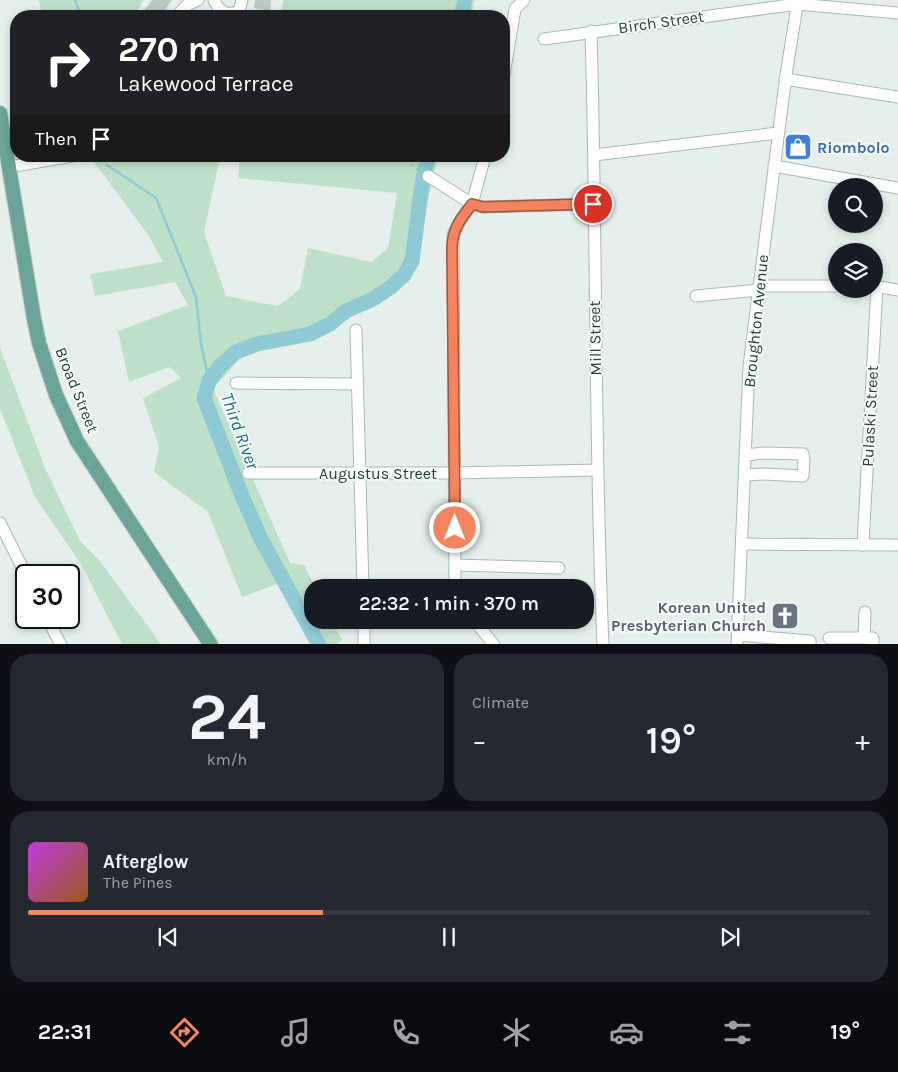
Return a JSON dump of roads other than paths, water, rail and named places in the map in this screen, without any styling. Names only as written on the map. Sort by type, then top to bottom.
[{"type":"main road","name":"Broad Street","points":[[0,113],[36,327],[47,368],[67,421],[90,463],[211,644]]},
{"type":"street","points":[[182,10],[187,5],[198,0]]},
{"type":"street","points":[[510,35],[514,9],[524,0]]},
{"type":"street","name":"Birch Street","points":[[544,39],[797,2],[898,13]]},
{"type":"street","name":"Broughton Avenue","points":[[737,640],[749,366],[785,79],[797,2]]},
{"type":"street","name":"Mill Street","points":[[591,31],[597,470],[603,644]]},
{"type":"street","points":[[785,79],[898,97]]},
{"type":"street","points":[[594,155],[778,133]]},
{"type":"street","points":[[9,167],[38,162]]},
{"type":"street","points":[[455,579],[453,234],[456,226],[472,204],[483,162]]},
{"type":"street","points":[[774,166],[898,188]]},
{"type":"street","points":[[424,174],[472,204],[483,207],[593,204]]},
{"type":"street","points":[[696,296],[759,288],[828,286]]},
{"type":"street","points":[[883,287],[898,290]]},
{"type":"street","name":"Pulaski Street","points":[[863,545],[874,298]]},
{"type":"street","points":[[356,330],[363,579]]},
{"type":"street","points":[[236,383],[358,384]]},
{"type":"street","points":[[745,475],[803,476],[804,460],[803,454],[764,453],[746,456]]},
{"type":"street","name":"Augustus Street","points":[[248,473],[455,473],[597,470]]},
{"type":"street","points":[[0,523],[20,564]]},
{"type":"street","points":[[742,544],[898,545]]},
{"type":"street","points":[[455,565],[559,568]]},
{"type":"street","points":[[829,638],[868,641],[866,612]]},
{"type":"street","points":[[54,629],[61,644]]},
{"type":"street","points":[[364,629],[364,644]]},
{"type":"street","points":[[482,629],[494,644]]},
{"type":"street","points":[[737,640],[794,639],[810,641],[810,644]]},
{"type":"waterway","points":[[75,0],[79,10]]},
{"type":"waterway","name":"Third River","points":[[462,10],[465,0]]},
{"type":"waterway","name":"Third River","points":[[318,644],[261,539],[204,398],[209,381],[220,366],[236,352],[257,344],[310,334],[330,324],[346,311],[373,299],[391,287],[404,275],[412,261],[427,162]]},
{"type":"waterway","points":[[107,165],[156,198],[196,297],[201,344],[209,381]]},
{"type":"place","name":"Riombolo","points":[[798,147]]},
{"type":"place","name":"Korean United Presbyterian Church","points":[[785,616]]}]
